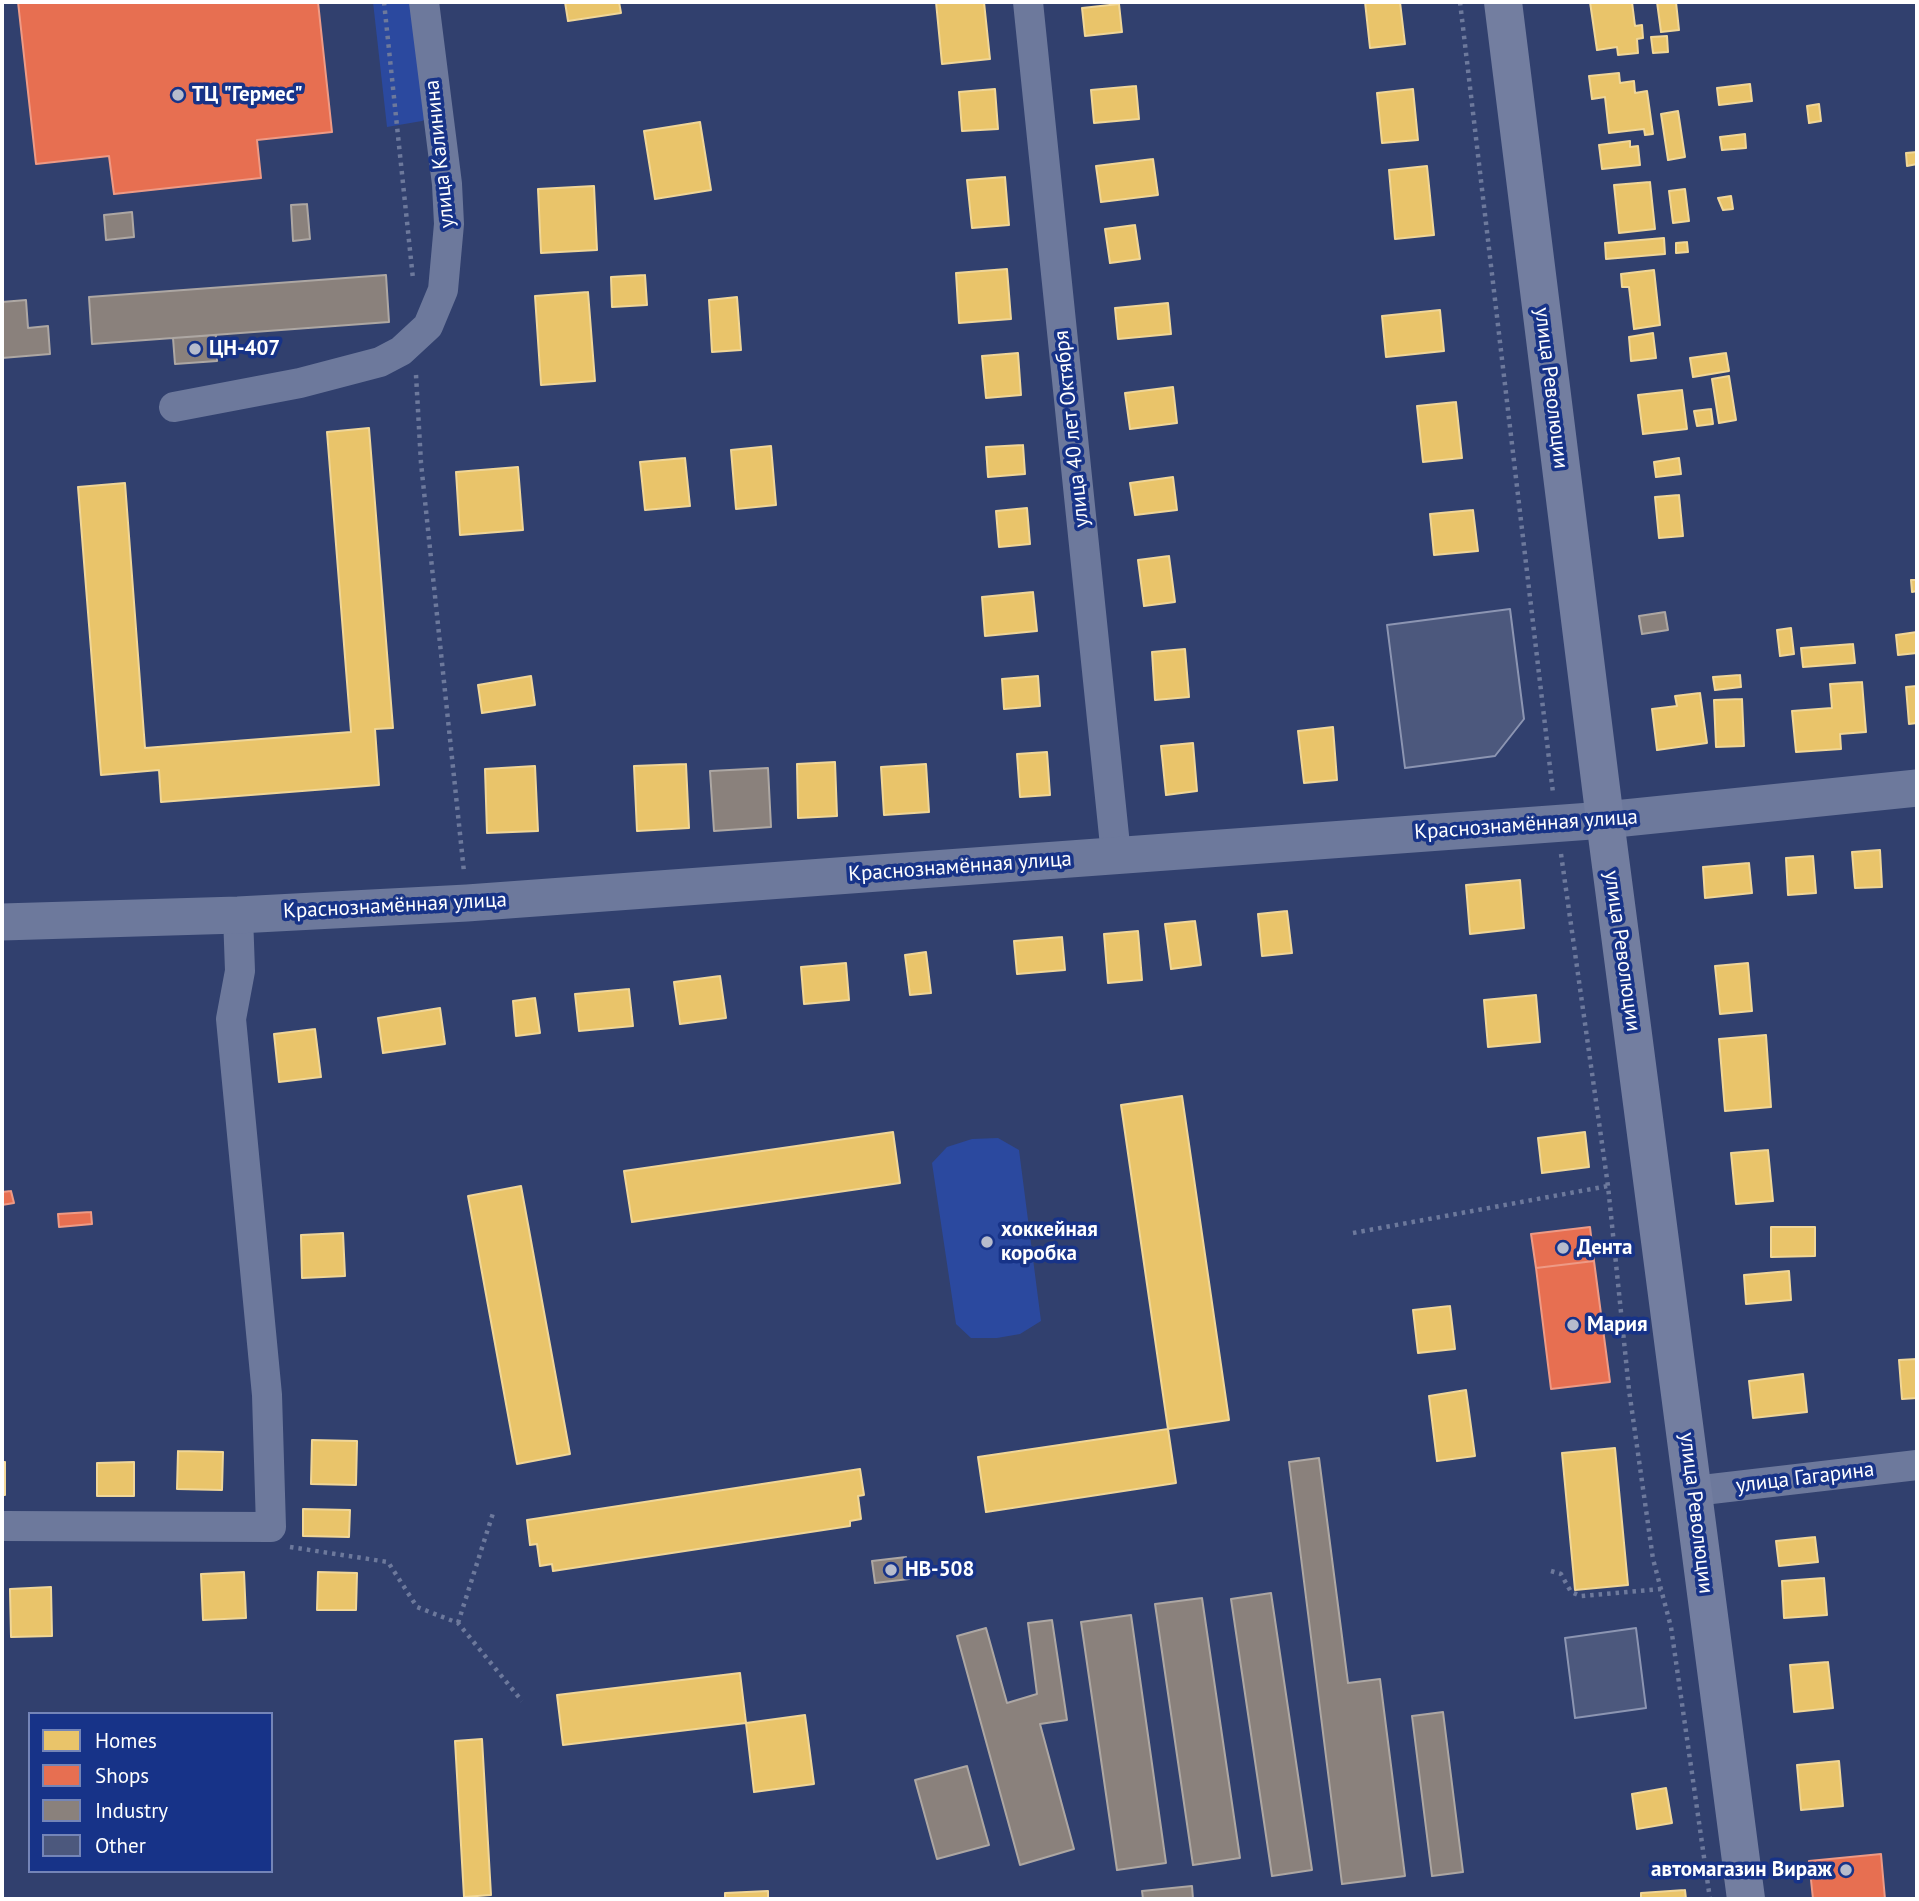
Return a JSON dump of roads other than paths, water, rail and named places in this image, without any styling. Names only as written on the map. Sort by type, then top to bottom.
[{"type":"main road","name":"улица Революции","points":[[1503,2],[1605,820],[1746,1899]]},
{"type":"street","name":"улица Калинина","points":[[174,407],[300,383],[357,369],[390,357],[416,339],[437,310],[443,290],[449,224],[447,184],[424,2]]},
{"type":"street","name":"улица 40 лет Октября","points":[[1028,2],[1116,855]]},
{"type":"street","name":"Краснознамённая улица","points":[[2,922],[238,915],[467,903],[1556,824],[1917,788]]},
{"type":"street","points":[[2,1526],[271,1527],[266,1382],[231,1019],[240,971],[238,915]]},
{"type":"street","name":"улица Гагарина","points":[[1693,1491],[1917,1465]]},
{"type":"place","name":"ТЦ \"Гермес\"","points":[[178,95]]},
{"type":"place","name":"ЦН-407","points":[[195,349]]},
{"type":"place","name":"хоккейная коробка","points":[[987,1242]]},
{"type":"place","name":"Дента","points":[[1563,1248]]},
{"type":"place","name":"Мария","points":[[1573,1325]]},
{"type":"place","name":"НВ-508","points":[[891,1570]]},
{"type":"place","name":"автомагазин Вираж","points":[[1846,1870]]}]
